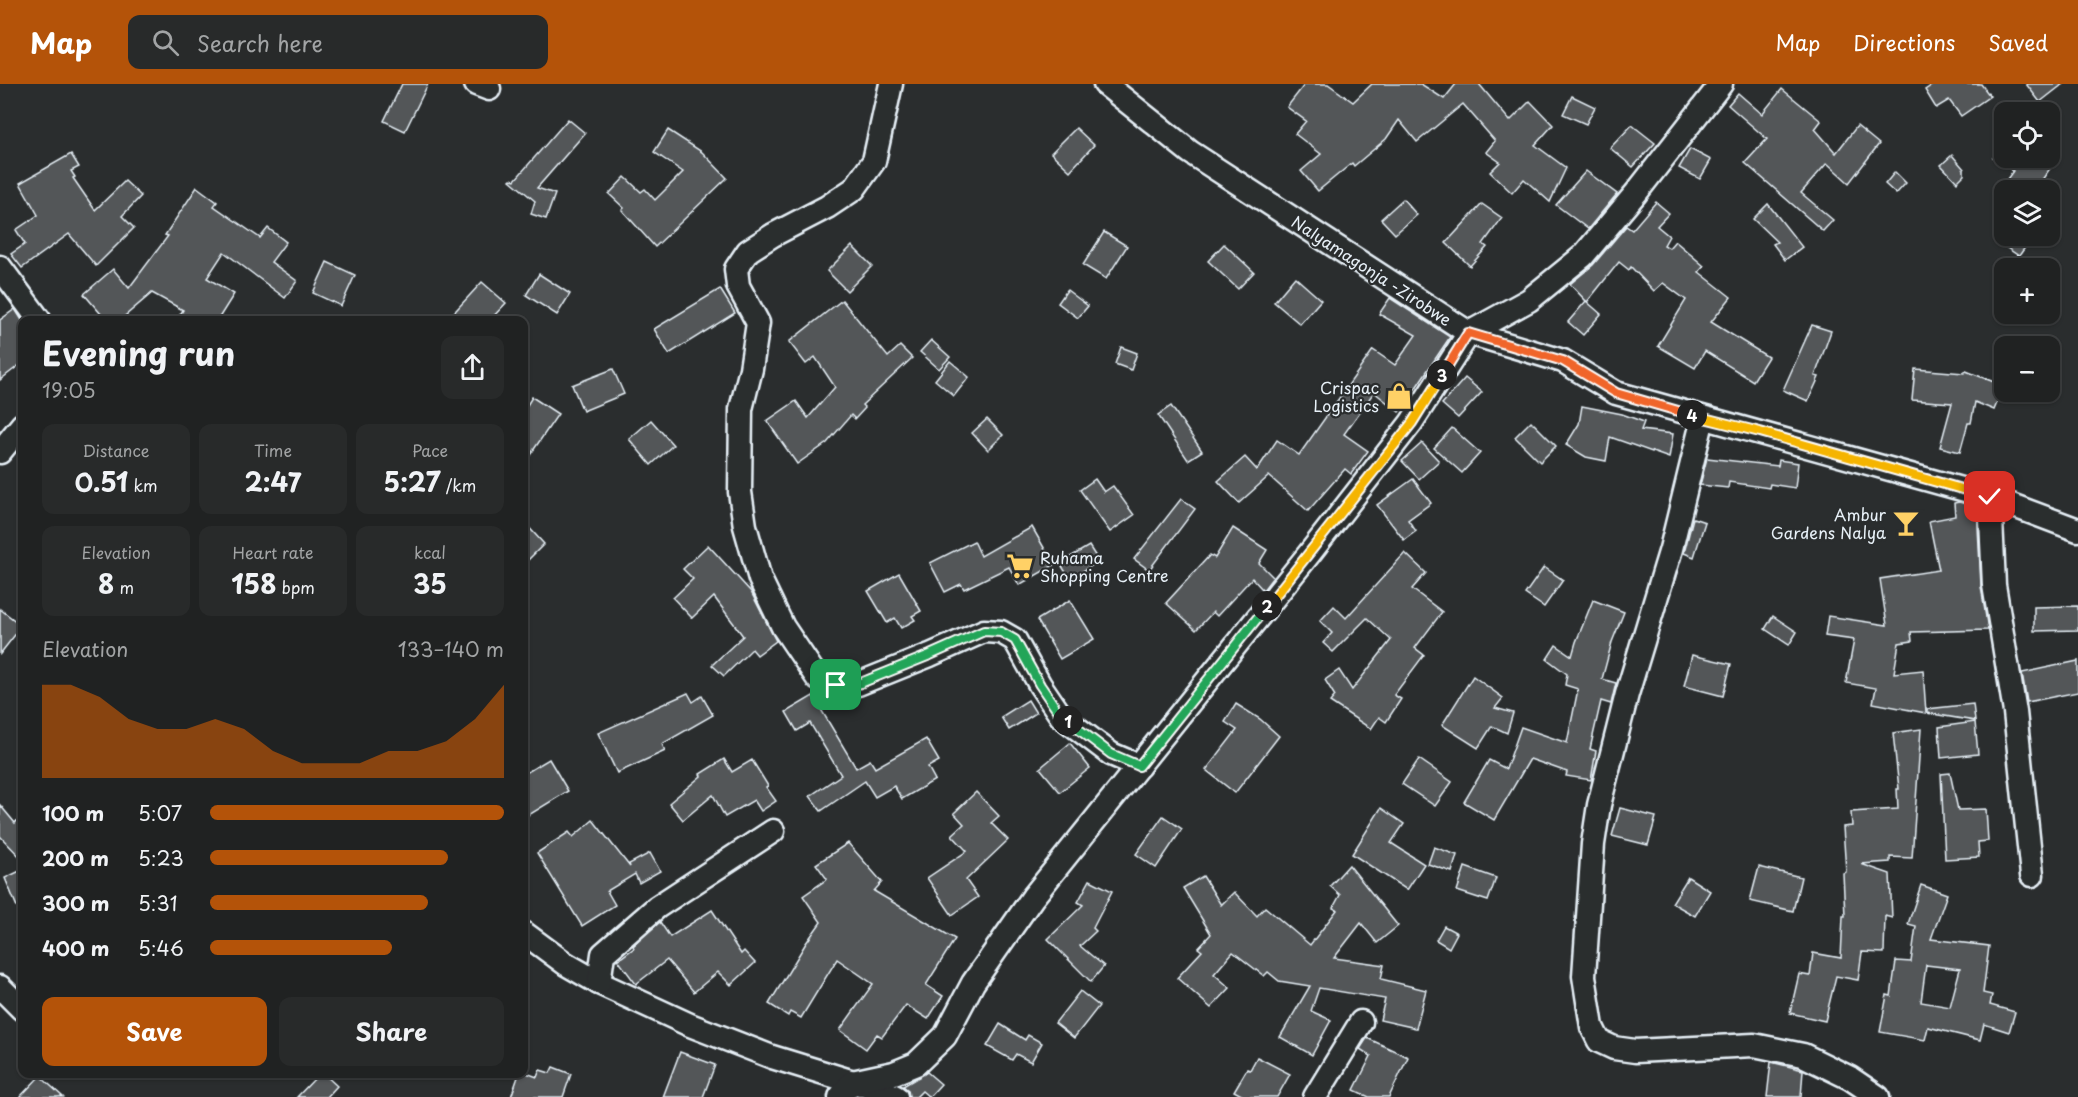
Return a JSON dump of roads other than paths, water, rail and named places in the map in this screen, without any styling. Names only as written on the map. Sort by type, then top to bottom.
[{"type":"street","points":[[891,84],[874,161],[854,189],[827,207],[772,235],[748,251],[736,269],[738,286],[758,323],[751,369],[741,409],[740,492],[745,526],[760,579],[783,627],[818,679],[836,685],[858,684],[984,631],[1001,632],[1015,640],[1040,685],[1061,716],[1111,754],[1139,766]]},
{"type":"street","name":"Nalyamagonja -Zirobwe","points":[[1105,84],[1190,152],[1468,333],[1563,361],[1616,393],[1990,497],[2078,530]]},
{"type":"street","points":[[846,1089],[916,1064],[945,1036],[973,983],[1033,897],[1412,423],[1468,333],[1529,300],[1583,256],[1636,193],[1720,84]]},
{"type":"street","points":[[0,267],[35,316]]},
{"type":"street","points":[[1703,418],[1671,549],[1627,694],[1599,805],[1593,844],[1584,976],[1592,1027],[1599,1041],[1614,1048],[1635,1051],[1754,1045],[1803,1055],[1850,1078],[1878,1097]]},
{"type":"street","points":[[0,452],[18,430]]},
{"type":"street","points":[[1990,497],[1994,585],[2015,712],[2032,875]]},
{"type":"street","points":[[599,983],[603,954],[648,914],[773,831]]},
{"type":"street","points":[[528,936],[566,964],[599,983],[690,1024],[846,1089],[886,1092],[896,1097]]},
{"type":"street","points":[[0,987],[18,1005]]},
{"type":"street","points":[[1315,1097],[1361,1022]]},
{"type":"place","name":"Crispac Logistics","points":[[1399,396]]},
{"type":"place","name":"Ambur Gardens Nalya","points":[[1906,523]]},
{"type":"place","name":"Ruhama Shopping Centre","points":[[1020,566]]}]
